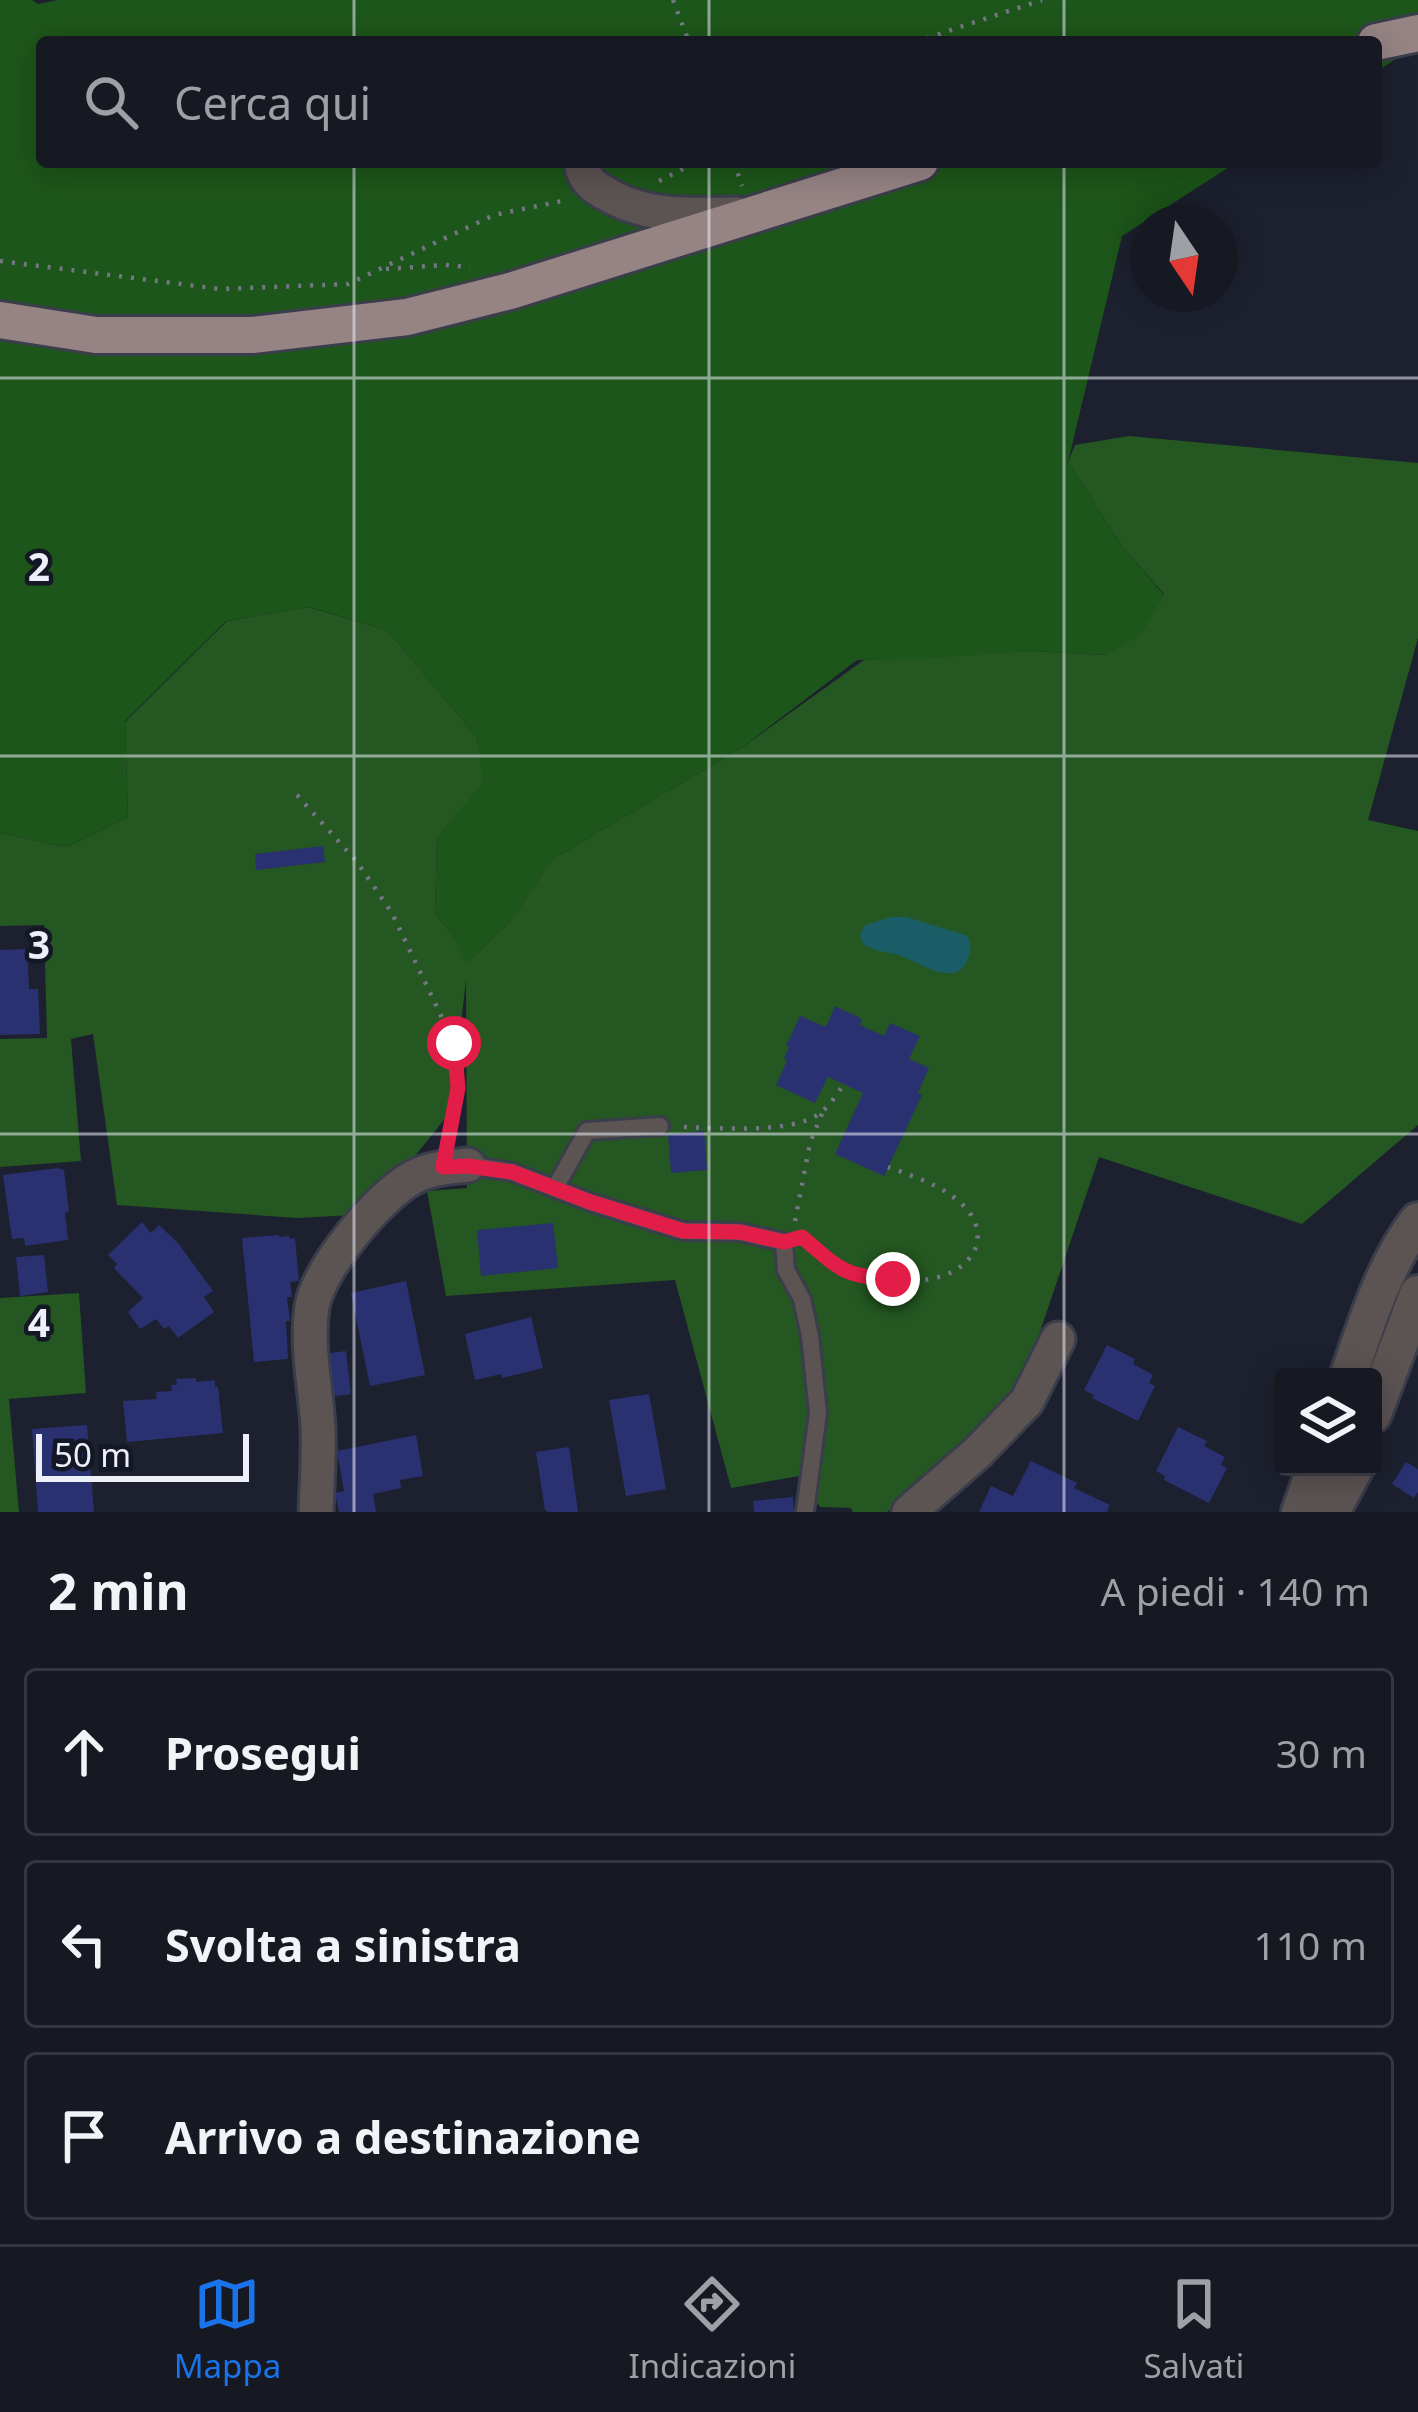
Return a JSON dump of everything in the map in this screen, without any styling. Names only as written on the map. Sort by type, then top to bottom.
[{"type":"main road","points":[[1382,41],[1418,33]]},
{"type":"main road","points":[[0,320],[96,334],[252,335],[406,317],[510,291],[900,168]]},
{"type":"street","points":[[583,168],[586,179],[641,211],[751,214]]},
{"type":"street","points":[[316,1512],[318,1432],[310,1328],[320,1284],[355,1231],[386,1197],[415,1176],[456,1166]]},
{"type":"street","points":[[1351,1368],[1400,1244],[1418,1221]]},
{"type":"street","points":[[1373,1306],[1418,1268]]},
{"type":"street","points":[[1382,1390],[1418,1294]]},
{"type":"street","points":[[909,1512],[1027,1401],[1058,1339]]},
{"type":"street","points":[[1382,1423],[1418,1362]]},
{"type":"street","points":[[1300,1512],[1313,1476]]},
{"type":"street","points":[[1331,1512],[1351,1476]]},
{"type":"lane","points":[[555,1188],[586,1131],[660,1126]]},
{"type":"lane","points":[[456,1166],[512,1172],[683,1231],[740,1232],[784,1242],[786,1270],[802,1299],[810,1336],[818,1413],[805,1512]]},
{"type":"path","points":[[673,0],[687,36]]},
{"type":"path","points":[[933,36],[1042,0]]},
{"type":"path","points":[[0,261],[220,289],[348,284],[494,215],[549,202],[634,193],[685,168]]},
{"type":"path","points":[[380,269],[445,265]]},
{"type":"path","points":[[297,795],[357,862],[392,913],[454,1043],[456,1166]]},
{"type":"path","points":[[784,1242],[796,1220],[810,1142],[844,1084]]},
{"type":"path","points":[[660,1126],[790,1124],[824,1112]]},
{"type":"path","points":[[784,1242],[802,1237],[835,1267],[872,1278],[924,1279],[962,1267],[979,1239],[977,1222],[958,1201],[932,1184],[888,1167]]},
{"type":"green space","points":[[0,0],[38,4],[58,0],[1418,0],[1418,44],[1382,68],[1382,36],[36,36],[36,168],[1228,168],[1172,204],[1130,204],[1130,231],[1122,236],[1068,462],[1123,548],[1164,595],[1142,633],[1106,655],[1032,651],[857,660],[744,746],[551,860],[509,923],[466,963],[456,939],[435,913],[437,838],[483,783],[477,737],[387,630],[309,607],[226,621],[125,721],[128,817],[66,847],[0,833]]},
{"type":"green space","points":[[1129,436],[1418,463],[1418,638],[1368,820],[1418,831],[1418,1125],[1302,1224],[1099,1157],[1020,1391],[887,1512],[820,1507],[799,1476],[731,1488],[675,1280],[446,1296],[427,1191],[467,1188],[466,980],[451,1111],[407,1166],[354,1215],[297,1218],[117,1205],[93,1034],[71,1039],[81,1161],[0,1167],[0,1039],[47,1038],[44,925],[0,926],[0,833],[66,847],[128,817],[125,722],[227,621],[308,607],[387,630],[477,737],[484,783],[437,838],[435,913],[467,962],[509,923],[551,860],[744,746],[864,660],[1032,651],[1106,655],[1164,594],[1123,548],[1068,462],[1075,445]]},
{"type":"green space","points":[[79,1293],[86,1393],[9,1399],[19,1512],[0,1512],[0,1298]]},
{"type":"shaded area","points":[[891,917],[968,936],[966,963],[960,970],[944,973],[863,943],[860,935],[865,925]]},
{"type":"building","points":[[323,846],[325,862],[256,870],[255,854]]},
{"type":"building","points":[[27,949],[29,989],[38,989],[40,1034],[0,1035],[0,950]]},
{"type":"building","points":[[835,1006],[884,1036],[890,1023],[920,1036],[909,1059],[929,1068],[918,1093],[922,1095],[884,1176],[835,1154],[863,1093],[828,1077],[815,1103],[776,1085],[800,1016],[826,1027]]},
{"type":"building","points":[[704,1131],[707,1170],[671,1173],[668,1134]]},
{"type":"building","points":[[64,1170],[68,1240],[25,1246],[24,1238],[12,1239],[3,1175]]},
{"type":"building","points":[[142,1222],[151,1233],[159,1225],[178,1243],[213,1291],[204,1297],[214,1312],[178,1338],[156,1319],[140,1329],[128,1312],[143,1298],[108,1255]]},
{"type":"building","points":[[553,1223],[558,1268],[481,1276],[477,1230]]},
{"type":"building","points":[[242,1238],[295,1238],[299,1281],[290,1282],[292,1297],[287,1297],[288,1359],[254,1362]]},
{"type":"building","points":[[44,1255],[48,1292],[20,1296],[16,1257]]},
{"type":"building","points":[[406,1281],[425,1375],[370,1386],[351,1293]]},
{"type":"building","points":[[531,1317],[543,1368],[475,1380],[465,1334]]},
{"type":"building","points":[[1107,1345],[1153,1375],[1149,1383],[1155,1386],[1138,1421],[1084,1390]]},
{"type":"building","points":[[346,1351],[351,1394],[328,1397],[323,1354]]},
{"type":"building","points":[[196,1378],[196,1382],[215,1380],[223,1433],[127,1442],[123,1401],[157,1399],[156,1392],[172,1391],[176,1379]]},
{"type":"building","points":[[649,1394],[666,1489],[626,1496],[609,1400]]},
{"type":"building","points":[[87,1425],[94,1512],[38,1512],[32,1429]]},
{"type":"building","points":[[1178,1427],[1207,1441],[1204,1446],[1225,1457],[1221,1465],[1227,1468],[1209,1503],[1156,1471]]},
{"type":"building","points":[[416,1435],[423,1476],[400,1480],[401,1488],[373,1494],[376,1512],[339,1512],[335,1493],[344,1491],[337,1451]]},
{"type":"building","points":[[569,1447],[578,1512],[548,1512],[536,1452]]},
{"type":"building","points":[[1031,1461],[1110,1505],[1107,1512],[979,1512],[991,1486],[1013,1496]]},
{"type":"building","points":[[1406,1462],[1418,1469],[1414,1498],[1392,1484]]},
{"type":"building","points":[[793,1497],[794,1512],[754,1512],[753,1501]]},
{"type":"route","points":[[454,1043],[458,1088],[443,1167],[512,1172],[683,1231],[740,1232],[784,1242],[802,1237],[835,1267],[857,1276],[893,1279]]}]
